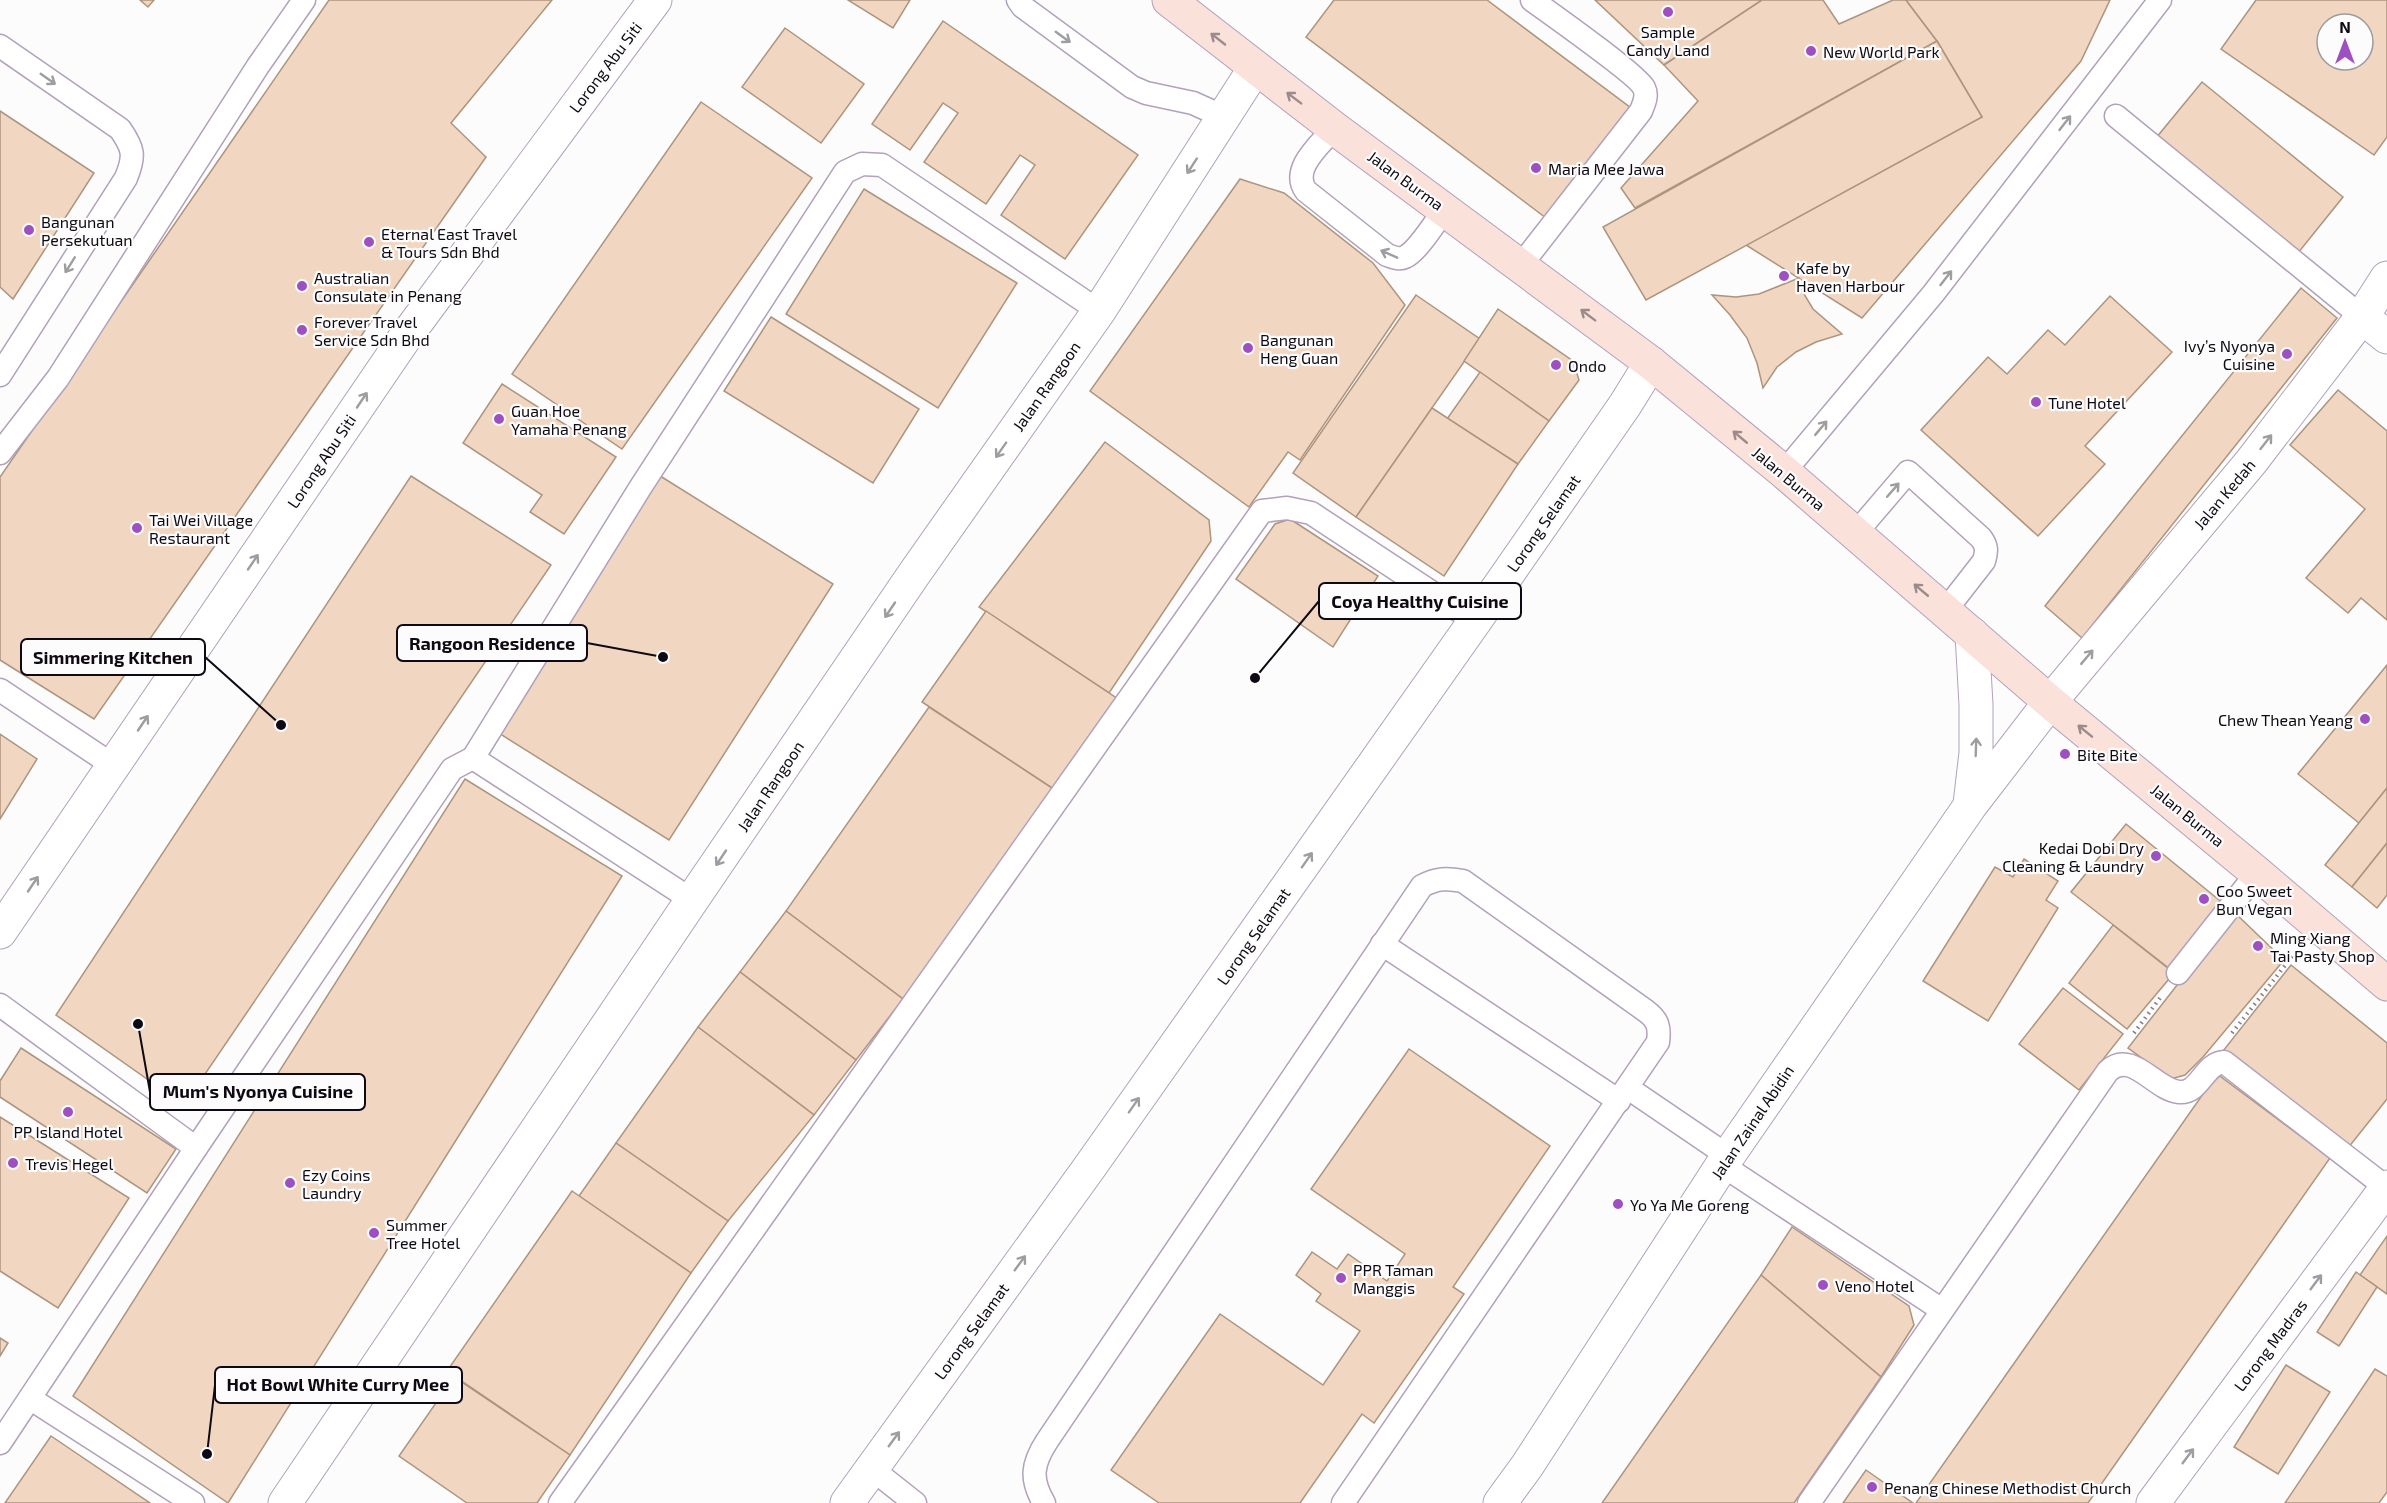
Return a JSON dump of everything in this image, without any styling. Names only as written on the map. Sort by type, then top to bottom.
[{"type":"main road","name":"Jalan Burma","points":[[1179,3],[1255,68],[1651,363],[1784,472],[2050,702],[2387,984]]},
{"type":"street","name":"Lorong Abu Siti","points":[[0,932],[404,339],[655,0]]},
{"type":"street","name":"Jalan Rangoon","points":[[285,1503],[914,574],[1099,311],[1255,68]]},
{"type":"street","name":"Jalan Kedah","points":[[2050,702],[2251,462],[2362,317],[2387,278]]},
{"type":"street","points":[[2362,317],[2387,338]]},
{"type":"street","name":"Lorong Selamat","points":[[847,1503],[1089,1168],[1475,621],[1625,405],[1651,363]]},
{"type":"street","name":"Jalan Zainal Abidin","points":[[1970,806],[1976,753],[1972,634]]},
{"type":"street","name":"Jalan Zainal Abidin","points":[[1500,1503],[1527,1466],[1725,1160],[1970,806],[2050,702]]},
{"type":"street","name":"Lorong Madras","points":[[2153,1503],[2387,1188]]},
{"type":"lane","points":[[0,453],[58,378],[258,66],[304,0]]},
{"type":"lane","points":[[1018,0],[1023,7],[1132,87],[1146,93],[1193,103],[1224,117]]},
{"type":"lane","points":[[1521,265],[1641,111],[1646,99],[1644,87],[1629,73],[1532,0]]},
{"type":"lane","points":[[1784,472],[1934,294],[2160,0]]},
{"type":"lane","points":[[0,46],[120,129],[130,143],[133,161],[126,178],[0,375]]},
{"type":"lane","points":[[2116,116],[2362,317]]},
{"type":"lane","points":[[1334,128],[1306,163],[1300,174],[1301,184],[1306,191],[1387,255],[1395,258],[1404,257],[1416,246],[1445,209]]},
{"type":"lane","points":[[0,1443],[452,769],[472,758],[640,488],[844,172],[862,164],[882,165],[1099,311]]},
{"type":"lane","points":[[1855,534],[1908,472],[1986,544],[1987,553],[1984,561],[1945,611]]},
{"type":"lane","points":[[560,1503],[1262,511],[1287,508],[1311,513],[1475,621]]},
{"type":"lane","points":[[0,690],[114,766]]},
{"type":"lane","points":[[472,758],[692,900]]},
{"type":"lane","points":[[2178,973],[2257,873]]},
{"type":"lane","points":[[1044,1503],[1036,1490],[1034,1475],[1037,1456],[1422,886],[1432,880],[1447,878],[1463,881],[1655,1018],[1660,1028],[1658,1042],[1343,1503]]},
{"type":"lane","points":[[1382,944],[1725,1160],[1942,1310]]},
{"type":"lane","points":[[0,1005],[196,1148]]},
{"type":"lane","points":[[1809,1503],[2108,1071],[2115,1065],[2132,1066],[2171,1090],[2180,1092],[2195,1086],[2210,1066],[2216,1062],[2224,1062],[2387,1188]]},
{"type":"lane","points":[[31,1399],[193,1503]]},
{"type":"lane","points":[[872,1469],[915,1503]]},
{"type":"path","points":[[2210,1066],[2218,1050],[2317,925]]},
{"type":"path","points":[[2115,1065],[2121,1050],[2178,973]]},
{"type":"building","points":[[140,0],[154,0],[148,7]]},
{"type":"building","points":[[329,0],[552,0],[451,123],[486,157],[94,719],[0,660],[0,477]]},
{"type":"building","points":[[848,0],[910,0],[893,28]]},
{"type":"building","points":[[1334,0],[1487,0],[1631,108],[1546,218],[1306,37]]},
{"type":"building","points":[[1595,0],[1762,0],[1664,65]]},
{"type":"building","points":[[1762,0],[1823,0],[1839,24],[1893,0],[1906,0],[1937,41],[1635,208],[1621,188],[1698,101],[1664,65]]},
{"type":"building","points":[[1906,0],[2110,0],[2081,61],[1862,318],[1746,245],[1982,117],[1937,41]]},
{"type":"building","points":[[2256,0],[2387,0],[2387,137],[2374,155],[2221,49]]},
{"type":"building","points":[[943,21],[1138,155],[1065,259],[1001,215],[1035,165],[1020,155],[986,204],[924,162],[958,113],[943,103],[910,150],[872,124]]},
{"type":"building","points":[[785,28],[864,84],[821,143],[742,87]]},
{"type":"building","points":[[1937,41],[1982,117],[1646,300],[1603,227]]},
{"type":"building","points":[[2202,82],[2343,197],[2298,253],[2156,138]]},
{"type":"building","points":[[701,102],[812,178],[622,449],[512,374]]},
{"type":"building","name":"Bangunan Persekutuan","points":[[0,111],[94,173],[13,299],[0,287]]},
{"type":"building","name":"Bangunan Heng Guan","points":[[1240,179],[1284,193],[1373,263],[1405,305],[1300,460],[1288,452],[1249,507],[1090,391]]},
{"type":"building","points":[[864,189],[1017,283],[938,408],[786,314]]},
{"type":"building","points":[[1799,278],[1804,294],[1813,309],[1842,334],[1816,342],[1796,352],[1777,367],[1763,388],[1757,363],[1747,338],[1712,295],[1736,297],[1759,294]]},
{"type":"building","points":[[2301,288],[2337,318],[2082,638],[2045,606]]},
{"type":"building","points":[[1416,295],[1480,339],[1356,517],[1293,473]]},
{"type":"building","name":"Tune Hotel","points":[[2110,296],[2172,352],[2085,446],[2105,464],[2038,536],[1921,430],[1988,357],[2007,374],[2048,330],[2065,345]]},
{"type":"building","points":[[1498,309],[1573,361],[1579,380],[1549,421],[1464,361]]},
{"type":"building","points":[[771,317],[919,409],[873,483],[724,391]]},
{"type":"building","points":[[1480,372],[1549,421],[1518,464],[1447,419]]},
{"type":"building","points":[[502,384],[616,457],[564,534],[530,512],[542,495],[463,443]]},
{"type":"building","points":[[2338,390],[2387,431],[2387,620],[2361,598],[2348,613],[2306,578],[2365,509],[2290,445]]},
{"type":"building","points":[[1432,408],[1518,464],[1444,576],[1356,517]]},
{"type":"building","points":[[1105,442],[1209,520],[1211,541],[1109,693],[979,607]]},
{"type":"building","points":[[657,474],[833,584],[669,840],[494,730]]},
{"type":"building","points":[[411,476],[551,565],[184,1105],[56,1015]]},
{"type":"building","points":[[1290,519],[1378,576],[1333,647],[1236,579],[1275,524]]},
{"type":"building","points":[[986,611],[1118,699],[1055,790],[922,702]]},
{"type":"building","name":"Chew Thean Yeang","points":[[2387,665],[2387,788],[2359,823],[2298,774]]},
{"type":"building","points":[[929,707],[1055,790],[903,999],[786,911]]},
{"type":"building","points":[[0,734],[37,759],[0,819]]},
{"type":"building","points":[[465,779],[622,876],[228,1503],[73,1396]]},
{"type":"building","points":[[2387,788],[2387,843],[2352,887],[2325,865]]},
{"type":"building","points":[[2126,824],[2224,904],[2170,969],[2071,892]]},
{"type":"building","points":[[2387,843],[2387,895],[2377,908],[2352,887]]},
{"type":"building","points":[[2024,859],[2058,881],[2046,900],[2058,908],[1988,1021],[1923,981],[1995,867],[2013,877]]},
{"type":"building","points":[[786,911],[903,999],[856,1060],[740,972]]},
{"type":"building","points":[[2234,912],[2284,960],[2203,1057],[2185,1075],[2171,1079],[2128,1048]]},
{"type":"building","points":[[2113,925],[2174,973],[2127,1029],[2069,983]]},
{"type":"building","points":[[2291,965],[2387,1043],[2387,1099],[2348,1148],[2223,1051]]},
{"type":"building","points":[[740,972],[856,1060],[814,1115],[698,1027]]},
{"type":"building","points":[[2063,988],[2123,1034],[2079,1090],[2019,1044]]},
{"type":"building","points":[[698,1027],[814,1115],[728,1221],[616,1143]]},
{"type":"building","points":[[21,1048],[176,1149],[147,1193],[0,1097],[0,1081]]},
{"type":"building","name":"PPR Taman Manggis","points":[[1409,1049],[1550,1146],[1453,1287],[1464,1294],[1374,1423],[1362,1414],[1300,1503],[1159,1503],[1111,1470],[1220,1314],[1323,1385],[1360,1331],[1316,1301],[1321,1294],[1296,1275],[1312,1252],[1337,1269],[1348,1254],[1387,1281],[1405,1254],[1311,1189]]},
{"type":"building","points":[[2217,1074],[2330,1158],[2088,1503],[1916,1503]]},
{"type":"building","points":[[0,1117],[129,1198],[58,1308],[0,1271]]},
{"type":"building","points":[[616,1143],[728,1221],[691,1273],[579,1196]]},
{"type":"building","points":[[572,1191],[691,1273],[570,1455],[447,1371]]},
{"type":"building","points":[[1792,1227],[1909,1306],[1914,1325],[1881,1377],[1761,1275]]},
{"type":"building","points":[[2387,1236],[2387,1294],[2360,1275]]},
{"type":"building","points":[[2356,1272],[2377,1287],[2339,1346],[2317,1332]]},
{"type":"building","points":[[1761,1275],[1881,1377],[1794,1503],[1602,1503]]},
{"type":"building","points":[[0,1338],[8,1343],[0,1356]]},
{"type":"building","points":[[2286,1365],[2330,1392],[2278,1474],[2234,1447]]},
{"type":"building","points":[[2375,1369],[2387,1376],[2387,1492],[2379,1503],[2285,1503]]},
{"type":"building","points":[[454,1377],[570,1455],[537,1503],[467,1503],[399,1456]]},
{"type":"building","points":[[51,1436],[150,1503],[5,1503]]},
{"type":"building","name":"Penang Chinese Methodist Church","points":[[1866,1470],[1913,1503],[1843,1503]]},
{"type":"place","name":"Sample Candy Land","points":[[1668,12]]},
{"type":"place","name":"New World Park","points":[[1811,51]]},
{"type":"place","name":"Maria Mee Jawa","points":[[1536,168]]},
{"type":"place","name":"Bangunan Persekutuan","points":[[29,230]]},
{"type":"place","name":"Eternal East Travel & Tours Sdn Bhd","points":[[369,242]]},
{"type":"place","name":"Kafe by Haven Harbour","points":[[1784,276]]},
{"type":"place","name":"Australian Consulate in Penang","points":[[302,286]]},
{"type":"place","name":"Forever Travel Service Sdn Bhd","points":[[302,330]]},
{"type":"place","name":"Bangunan Heng Guan","points":[[1248,348]]},
{"type":"place","name":"Ivy’s Nyonya Cuisine","points":[[2287,354]]},
{"type":"place","name":"Ondo","points":[[1556,365]]},
{"type":"place","name":"Tune Hotel","points":[[2036,402]]},
{"type":"place","name":"Guan Hoe Yamaha Penang","points":[[499,419]]},
{"type":"place","name":"Tai Wei Village Restaurant","points":[[137,528]]},
{"type":"place","name":"Rangoon Residence","points":[[663,657]]},
{"type":"place","name":"Coya Healthy Cuisine","points":[[1255,678]]},
{"type":"place","name":"Chew Thean Yeang","points":[[2365,719]]},
{"type":"place","name":"Simmering Kitchen","points":[[281,725]]},
{"type":"place","name":"Bite Bite","points":[[2065,754]]},
{"type":"place","name":"Kedai Dobi Dry Cleaning & Laundry","points":[[2156,856]]},
{"type":"place","name":"Coo Sweet Bun Vegan","points":[[2204,899]]},
{"type":"place","name":"Ming Xiang Tai Pasty Shop","points":[[2258,946]]},
{"type":"place","name":"Mum's Nyonya Cuisine","points":[[138,1024]]},
{"type":"place","name":"PP Island Hotel","points":[[68,1112]]},
{"type":"place","name":"Trevis Hegel","points":[[13,1163]]},
{"type":"place","name":"Ezy Coins Laundry","points":[[290,1183]]},
{"type":"place","name":"Yo Ya Me Goreng","points":[[1618,1204]]},
{"type":"place","name":"Summer Tree Hotel","points":[[374,1233]]},
{"type":"place","name":"PPR Taman Manggis","points":[[1341,1278]]},
{"type":"place","name":"Veno Hotel","points":[[1823,1285]]},
{"type":"place","name":"Hot Bowl White Curry Mee","points":[[207,1454]]},
{"type":"place","name":"Penang Chinese Methodist Church","points":[[1872,1487]]}]
